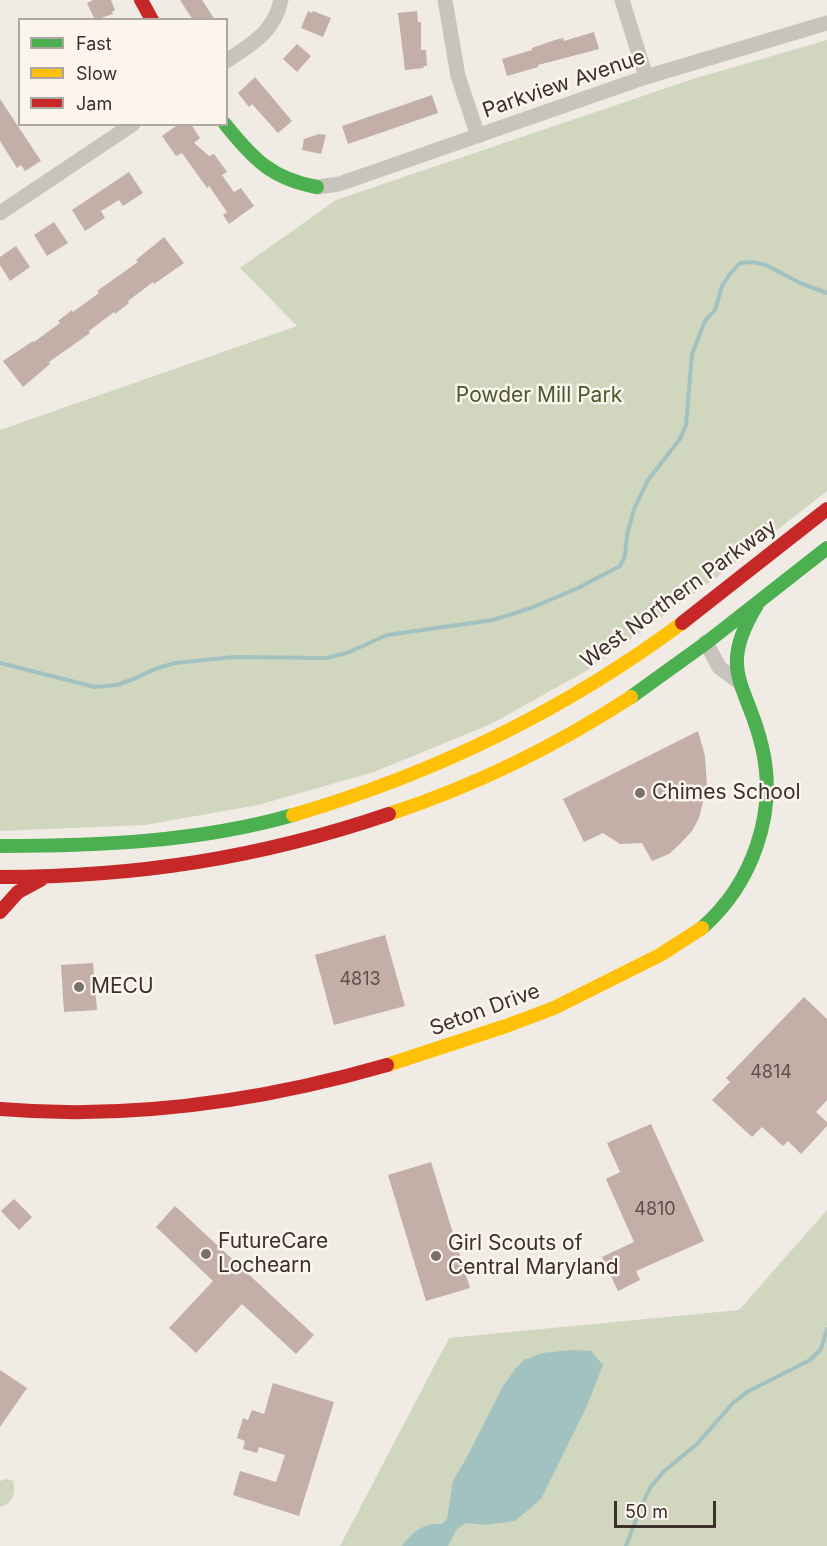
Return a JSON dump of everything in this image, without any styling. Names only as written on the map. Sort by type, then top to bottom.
[{"type":"main road","points":[[141,0],[151,18]]},
{"type":"main road","points":[[227,126],[248,154],[264,168],[281,179],[297,185],[317,188]]},
{"type":"main road","name":"West Northern Parkway","points":[[0,877],[110,874],[272,850],[375,821],[477,781],[580,728],[634,693],[827,509]]},
{"type":"main road","name":"West Northern Parkway","points":[[0,846],[58,846],[169,838],[262,823],[317,809],[431,766],[511,729],[703,626],[759,602],[827,548]]},
{"type":"main road","name":"Seton Drive","points":[[0,1109],[85,1113],[185,1105],[262,1094],[353,1074],[421,1055],[552,1009],[644,964],[690,937],[731,897],[750,864],[762,827],[766,795],[765,759],[759,734],[739,682],[737,649],[740,636],[759,602]]},
{"type":"main road","points":[[0,912],[18,892],[35,881],[48,877]]},
{"type":"street","points":[[228,60],[253,43],[269,28],[277,16],[281,0]]},
{"type":"street","points":[[445,0],[458,76],[478,136]]},
{"type":"street","points":[[622,0],[646,77]]},
{"type":"street","name":"Parkview Avenue","points":[[317,188],[339,184],[646,77],[827,23]]},
{"type":"street","points":[[1,208],[130,126]]},
{"type":"street","name":"Seton Drive","points":[[703,626],[719,667],[739,682]]},
{"type":"green space","name":"Powder Mill Park","points":[[827,40],[827,491],[713,580],[588,670],[491,724],[374,772],[258,805],[145,825],[0,831],[0,430],[297,326],[240,268],[336,200],[693,79]]},
{"type":"green space","points":[[827,1210],[827,1546],[340,1546],[449,1338],[739,1310]]},
{"type":"green space","points":[[6,1479],[13,1481],[14,1494],[11,1501],[0,1507],[0,1481]]},
{"type":"water","points":[[591,1351],[603,1365],[585,1410],[541,1499],[515,1521],[485,1525],[466,1523],[457,1529],[448,1546],[402,1546],[419,1529],[442,1524],[447,1519],[453,1481],[502,1388],[515,1369],[524,1360],[542,1353]]},
{"type":"building","points":[[93,0],[111,0],[115,10],[113,14],[94,18],[87,3]]},
{"type":"building","points":[[180,0],[202,0],[214,18],[192,18]]},
{"type":"building","points":[[308,11],[331,18],[323,37],[301,28]]},
{"type":"building","points":[[417,11],[418,22],[421,22],[421,50],[426,50],[427,66],[405,70],[398,13]]},
{"type":"building","points":[[594,32],[599,49],[538,65],[538,67],[507,76],[502,59],[555,40],[563,38],[564,41]]},
{"type":"building","points":[[297,44],[311,56],[297,72],[283,59]]},
{"type":"building","points":[[255,77],[292,121],[278,133],[252,104],[249,107],[238,93]]},
{"type":"building","points":[[432,95],[438,113],[348,144],[342,126]]},
{"type":"building","points":[[0,99],[41,161],[25,171],[21,165],[17,168],[0,141]]},
{"type":"building","points":[[176,126],[192,126],[200,138],[194,143],[209,156],[214,154],[227,172],[222,175],[234,192],[241,188],[254,206],[229,224],[223,215],[227,212],[209,186],[207,188],[182,153],[176,156],[162,136]]},
{"type":"building","points":[[319,134],[326,135],[321,154],[302,150],[304,139]]},
{"type":"building","points":[[129,172],[143,193],[123,206],[119,200],[101,211],[105,218],[85,231],[72,210]]},
{"type":"building","points":[[54,222],[68,243],[47,256],[34,235]]},
{"type":"building","points":[[164,237],[184,263],[154,284],[153,282],[115,314],[114,312],[89,331],[90,333],[49,362],[50,364],[23,387],[3,361],[34,342],[60,323],[58,321],[72,310],[73,312],[99,293],[97,291],[138,262],[136,260]]},
{"type":"building","points":[[16,246],[30,267],[10,281],[0,265],[0,257]]},
{"type":"building","name":"Chimes School","points":[[698,731],[705,756],[707,786],[699,818],[692,831],[680,844],[669,854],[652,861],[642,843],[620,844],[603,833],[584,842],[563,799]]},
{"type":"building","points":[[385,935],[405,1006],[334,1025],[315,955]]},
{"type":"building","name":"MECU","points":[[93,963],[97,1010],[64,1012],[61,965]]},
{"type":"building","points":[[804,997],[827,1019],[827,1100],[816,1112],[827,1122],[827,1126],[801,1154],[788,1141],[783,1146],[762,1127],[752,1137],[712,1100],[730,1082],[726,1078]]},
{"type":"building","points":[[651,1124],[704,1241],[636,1271],[640,1280],[618,1291],[602,1257],[634,1242],[606,1179],[620,1172],[607,1143]]},
{"type":"building","name":"Girl Scouts of Central Maryland","points":[[431,1162],[470,1288],[426,1301],[388,1175]]},
{"type":"building","points":[[14,1199],[32,1217],[19,1230],[1,1211]]},
{"type":"building","name":"FutureCare Lochearn","points":[[175,1206],[314,1335],[296,1354],[242,1304],[196,1353],[169,1328],[213,1281],[156,1227]]},
{"type":"building","points":[[0,1370],[27,1388],[0,1427]]},
{"type":"building","points":[[273,1383],[334,1402],[299,1516],[233,1495],[240,1471],[276,1482],[285,1455],[259,1447],[257,1453],[243,1449],[245,1441],[237,1438],[243,1418],[248,1420],[252,1410],[264,1414]]},
{"type":"waterway","points":[[0,663],[95,687],[117,685],[175,663],[234,657],[326,658],[347,653],[387,635],[493,620],[531,608],[578,588],[620,566],[625,556],[627,535],[634,509],[648,480],[680,439],[686,425],[692,354],[705,321],[715,310],[722,286],[730,274],[740,263],[752,262],[766,265],[800,283],[827,293]]},
{"type":"waterway","points":[[626,1546],[650,1488],[663,1472],[697,1444],[732,1404],[747,1392],[810,1360],[821,1349],[827,1329]]},
{"type":"traffic: fast","points":[[227,126],[255,157],[275,173],[317,187]]},
{"type":"traffic: fast","points":[[631,697],[706,643],[827,548]]},
{"type":"traffic: fast","points":[[702,928],[735,890],[757,846],[763,822],[766,772],[762,747],[743,692],[737,663],[745,628],[757,605]]},
{"type":"traffic: fast","points":[[0,846],[148,841],[221,831],[293,815]]},
{"type":"traffic: slow","points":[[293,815],[396,780],[496,736],[592,684],[682,623]]},
{"type":"traffic: slow","points":[[389,814],[483,778],[574,732],[631,697]]},
{"type":"traffic: slow","points":[[387,1065],[554,1008],[660,955],[702,928]]},
{"type":"traffic: jam","points":[[141,0],[151,18]]},
{"type":"traffic: jam","points":[[682,623],[827,509]]},
{"type":"traffic: jam","points":[[0,877],[100,873],[197,862],[293,842],[389,814]]},
{"type":"traffic: jam","points":[[0,912],[18,892],[42,879]]},
{"type":"traffic: jam","points":[[0,1109],[98,1112],[195,1105],[292,1089],[387,1065]]},
{"type":"place","name":"Chimes School","points":[[640,793]]},
{"type":"place","name":"MECU","points":[[79,987]]},
{"type":"place","name":"FutureCare Lochearn","points":[[206,1254]]},
{"type":"place","name":"Girl Scouts of Central Maryland","points":[[436,1256]]}]
